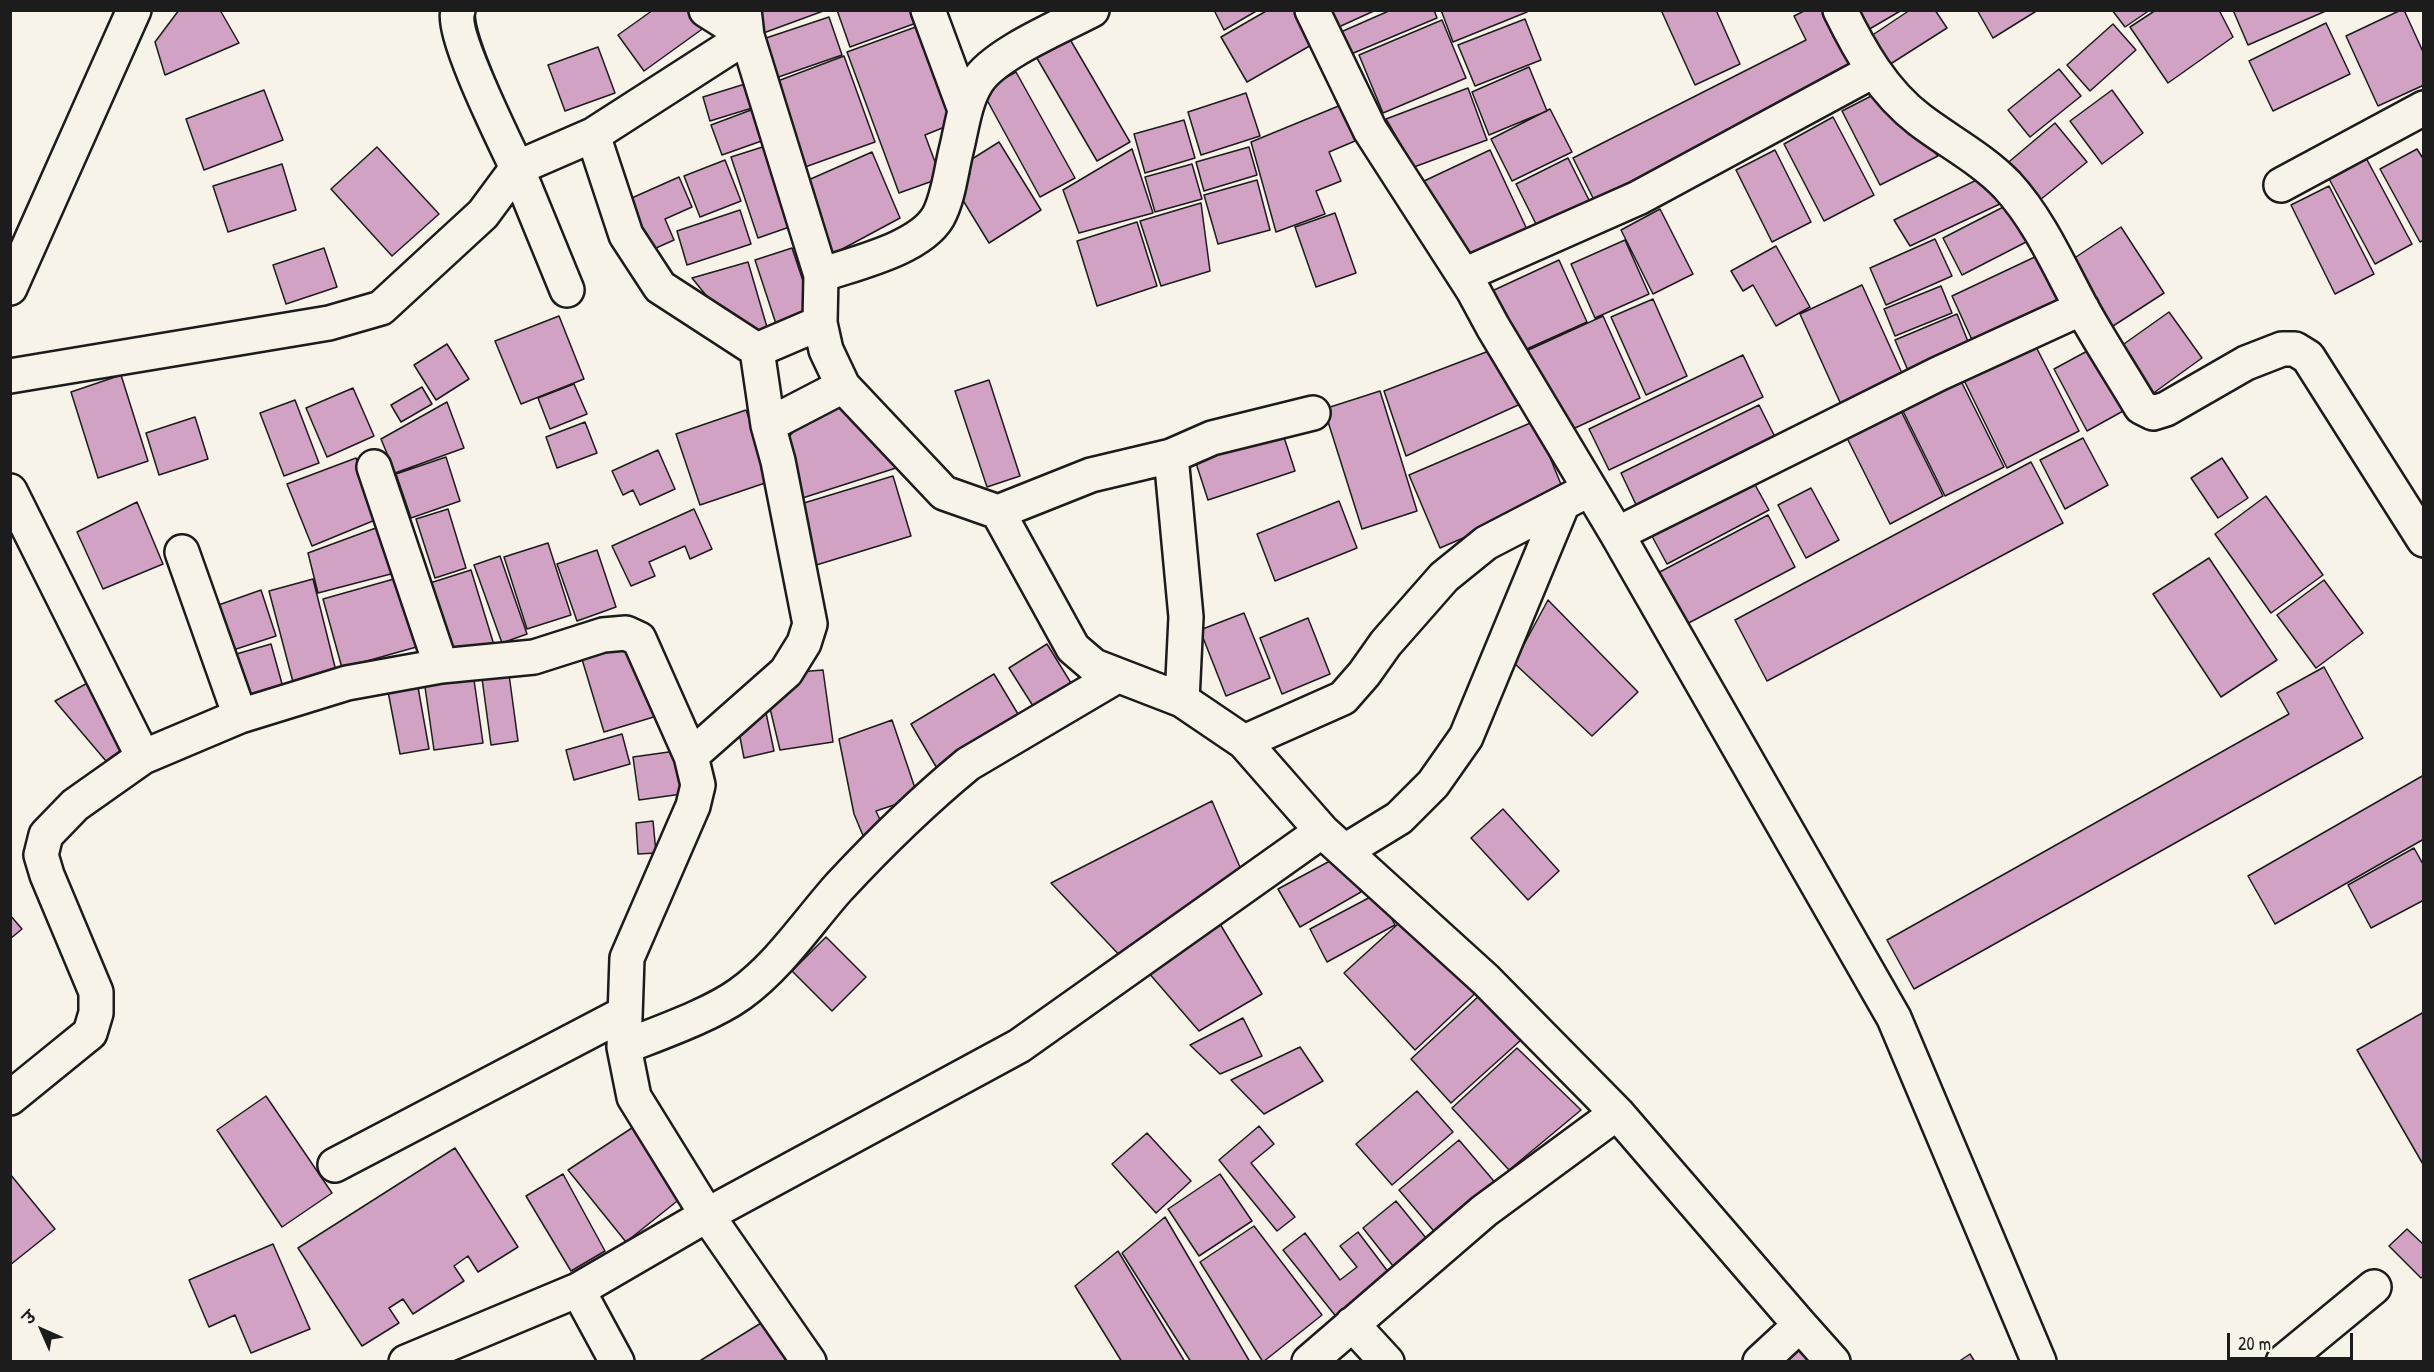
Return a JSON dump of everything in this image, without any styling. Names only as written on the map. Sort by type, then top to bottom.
[{"type":"street","points":[[10,288],[134,10]]},
{"type":"street","points":[[458,10],[457,27],[492,117],[517,168],[567,290]]},
{"type":"street","points":[[706,10],[745,23]]},
{"type":"street","points":[[928,10],[965,110]]},
{"type":"street","points":[[821,275],[904,245],[922,234],[937,219],[944,204],[965,110],[977,81],[998,60],[1092,10]]},
{"type":"street","points":[[1312,10],[1370,130],[1464,275],[1577,496],[1617,534],[1894,1018],[2039,1362]]},
{"type":"street","points":[[1840,10],[1873,71],[1918,118],[1988,167],[2007,185],[2035,219],[2082,308],[2141,407],[2153,413],[2166,409],[2246,363],[2282,349],[2295,349],[2308,357],[2424,540]]},
{"type":"street","points":[[10,376],[329,323],[381,308],[483,214],[517,168],[593,135],[745,23]]},
{"type":"street","points":[[745,23],[821,275],[820,323],[826,351],[843,386],[944,493],[998,512],[1091,475],[1171,456],[1212,438],[1313,413]]},
{"type":"street","points":[[1464,275],[1638,198],[1873,71]]},
{"type":"street","points":[[2282,184],[2424,108]]},
{"type":"street","points":[[593,135],[626,235],[660,287],[757,350],[768,424],[778,461],[810,624],[804,644],[786,672],[691,756]]},
{"type":"street","points":[[1617,534],[1938,374],[2082,308]]},
{"type":"street","points":[[757,350],[820,323]]},
{"type":"street","points":[[768,424],[843,386]]},
{"type":"street","points":[[1171,456],[1186,617],[1182,700]]},
{"type":"street","points":[[374,467],[441,666]]},
{"type":"street","points":[[10,491],[143,757]]},
{"type":"street","points":[[1244,742],[1343,698],[1386,643],[1444,577],[1486,543],[1577,496]]},
{"type":"street","points":[[406,1362],[578,1290],[707,1215],[1019,1046],[1333,841],[1399,818],[1433,784],[1466,737],[1577,496]]},
{"type":"street","points":[[998,512],[1073,648],[1094,666],[1182,700],[1244,742],[1333,841],[1485,981],[1617,1113],[1833,1362]]},
{"type":"street","points":[[182,552],[240,716]]},
{"type":"street","points":[[10,1098],[90,1033],[96,1013],[96,992],[47,875],[41,855],[46,835],[75,805],[143,757],[240,716],[347,682],[441,666],[534,657],[603,635],[626,633],[639,639],[691,756],[698,785],[693,806],[627,958],[624,1047],[634,1096],[707,1215],[809,1362]]},
{"type":"street","points":[[624,1047],[696,1017],[739,995],[774,964],[857,868],[968,764],[1117,676]]},
{"type":"street","points":[[335,1165],[625,1013]]},
{"type":"street","points":[[1308,1362],[1484,1210],[1617,1113]]},
{"type":"street","points":[[2283,1362],[2374,1287]]},
{"type":"street","points":[[578,1290],[617,1362]]},
{"type":"street","points":[[1352,1323],[1387,1362]]},
{"type":"street","points":[[1760,1362],[1800,1325]]},
{"type":"building","points":[[179,10],[220,10],[239,43],[165,75],[155,42]]},
{"type":"building","points":[[653,10],[701,10],[712,22],[644,71],[618,35]]},
{"type":"building","points":[[758,10],[826,10],[758,35]]},
{"type":"building","points":[[837,10],[914,10],[919,22],[850,47]]},
{"type":"building","points":[[1214,10],[1258,10],[1224,30]]},
{"type":"building","points":[[1268,10],[1303,10],[1320,40],[1247,82],[1221,37]]},
{"type":"building","points":[[1321,10],[1376,10],[1330,31]]},
{"type":"building","points":[[1391,10],[1434,10],[1437,18],[1344,57],[1334,35]]},
{"type":"building","points":[[1441,10],[1526,10],[1527,12],[1453,42]]},
{"type":"building","points":[[1661,10],[1716,10],[1740,64],[1695,85]]},
{"type":"building","points":[[1806,10],[1831,10],[1859,67],[1594,200],[1573,158],[1806,40],[1794,16]]},
{"type":"building","points":[[1848,10],[1902,10],[1861,34]]},
{"type":"building","points":[[1910,10],[1935,10],[1947,28],[1881,70],[1862,42]]},
{"type":"building","points":[[1977,10],[2038,10],[1993,38]]},
{"type":"building","points":[[2112,10],[2150,10],[2125,27]]},
{"type":"building","points":[[2156,10],[2219,10],[2233,37],[2168,83],[2130,27]]},
{"type":"building","points":[[2233,10],[2328,10],[2248,45]]},
{"type":"building","points":[[2404,10],[2424,54],[2424,85],[2378,106],[2346,36]]},
{"type":"building","points":[[829,17],[842,55],[767,81],[754,42]]},
{"type":"building","points":[[1525,19],[1541,60],[1475,86],[1458,45]]},
{"type":"building","points":[[1442,20],[1466,78],[1383,113],[1359,55]]},
{"type":"building","points":[[2326,23],[2350,74],[2273,111],[2249,61]]},
{"type":"building","points":[[2113,24],[2136,50],[2090,91],[2067,65]]},
{"type":"building","points":[[921,25],[957,122],[925,135],[941,178],[899,193],[847,52]]},
{"type":"building","points":[[1064,29],[1130,142],[1097,161],[1031,48]]},
{"type":"building","points":[[598,47],[615,93],[565,111],[548,65]]},
{"type":"building","points":[[844,56],[875,142],[805,167],[775,82]]},
{"type":"building","points":[[1529,67],[1547,111],[1489,135],[1472,92]]},
{"type":"building","points":[[2059,69],[2081,96],[2030,137],[2008,110]]},
{"type":"building","points":[[1016,72],[1075,178],[1040,197],[982,91]]},
{"type":"building","points":[[745,84],[752,108],[710,121],[703,97]]},
{"type":"building","points":[[1468,88],[1487,140],[1414,167],[1386,119]]},
{"type":"building","points":[[264,90],[283,140],[204,170],[186,119]]},
{"type":"building","points":[[2112,90],[2143,133],[2102,164],[2070,121]]},
{"type":"building","points":[[1246,93],[1260,136],[1201,155],[1188,112]]},
{"type":"building","points":[[1877,93],[1938,156],[1880,185],[1842,111]]},
{"type":"building","points":[[1341,105],[1355,141],[1329,152],[1341,181],[1316,191],[1325,214],[1276,232],[1251,142]]},
{"type":"building","points":[[759,107],[770,138],[722,155],[711,125]]},
{"type":"building","points":[[1550,109],[1572,152],[1512,181],[1491,139]]},
{"type":"building","points":[[1833,117],[1874,195],[1824,221],[1784,144]]},
{"type":"building","points":[[1184,120],[1195,158],[1145,173],[1134,134]]},
{"type":"building","points":[[2055,123],[2087,162],[2035,204],[2004,166]]},
{"type":"building","points":[[999,142],[1041,210],[989,243],[953,184],[970,174],[964,164]]},
{"type":"building","points":[[772,144],[798,224],[758,238],[731,157]]},
{"type":"building","points":[[377,147],[439,214],[392,256],[331,189]]},
{"type":"building","points":[[1249,147],[1257,175],[1204,191],[1196,162]]},
{"type":"building","points":[[1132,149],[1153,213],[1079,233],[1063,190]]},
{"type":"building","points":[[2417,149],[2424,160],[2424,240],[2420,242],[2380,169]]},
{"type":"building","points":[[1490,150],[1531,238],[1465,269],[1424,181]]},
{"type":"building","points":[[1775,150],[1811,222],[1772,242],[1736,170]]},
{"type":"building","points":[[872,152],[900,218],[820,261],[797,185]]},
{"type":"building","points":[[2365,156],[2412,244],[2375,264],[2328,177]]},
{"type":"building","points":[[1568,158],[1590,202],[1538,228],[1516,184]]},
{"type":"building","points":[[725,160],[741,201],[700,217],[684,176]]},
{"type":"building","points":[[282,164],[296,210],[228,232],[213,186]]},
{"type":"building","points":[[1192,164],[1202,199],[1155,212],[1145,177]]},
{"type":"building","points":[[1987,175],[2002,203],[1910,246],[1894,220]]},
{"type":"building","points":[[679,177],[692,207],[665,219],[674,240],[647,252],[625,201]]},
{"type":"building","points":[[1257,180],[1270,230],[1218,244],[1204,195]]},
{"type":"building","points":[[2329,186],[2374,274],[2335,294],[2291,205]]},
{"type":"building","points":[[2013,202],[2032,239],[1962,275],[1943,238]]},
{"type":"building","points":[[1201,203],[1210,271],[1161,286],[1140,221]]},
{"type":"building","points":[[1660,209],[1693,274],[1653,294],[1621,230]]},
{"type":"building","points":[[740,210],[751,244],[687,265],[677,231]]},
{"type":"building","points":[[1335,213],[1356,273],[1316,287],[1295,227]]},
{"type":"building","points":[[1137,222],[1157,286],[1097,306],[1077,241]]},
{"type":"building","points":[[2121,227],[2164,293],[2110,328],[2067,263]]},
{"type":"building","points":[[1935,239],[1952,276],[1886,305],[1870,268]]},
{"type":"building","points":[[1625,240],[1649,294],[1595,318],[1571,264]]},
{"type":"building","points":[[1776,246],[1810,307],[1776,326],[1753,285],[1743,291],[1731,271]]},
{"type":"building","points":[[324,248],[337,287],[286,304],[273,265]]},
{"type":"building","points":[[792,248],[815,317],[778,330],[755,260]]},
{"type":"building","points":[[2039,255],[2066,312],[1978,353],[1952,296]]},
{"type":"building","points":[[1559,260],[1587,322],[1520,352],[1492,291]]},
{"type":"building","points":[[748,262],[769,334],[739,336],[692,278]]},
{"type":"building","points":[[1862,285],[1906,382],[1844,411],[1800,314]]},
{"type":"building","points":[[1941,286],[1952,313],[1895,336],[1884,309]]},
{"type":"building","points":[[1653,299],[1687,376],[1646,395],[1611,317]]},
{"type":"building","points":[[2169,312],[2202,358],[2148,397],[2114,351]]},
{"type":"building","points":[[1957,314],[1973,354],[1912,380],[1895,340]]},
{"type":"building","points":[[559,316],[584,379],[521,404],[495,341]]},
{"type":"building","points":[[1603,316],[1640,398],[1562,434],[1524,352]]},
{"type":"building","points":[[2030,335],[2079,431],[2007,468],[1959,370]]},
{"type":"building","points":[[447,344],[469,379],[436,400],[414,365]]},
{"type":"building","points":[[1502,346],[1527,401],[1406,456],[1384,391]]},
{"type":"building","points":[[2091,349],[2125,410],[2087,431],[2054,369]]},
{"type":"building","points":[[1743,355],[1763,397],[1609,470],[1589,429]]},
{"type":"building","points":[[1955,369],[2004,467],[1945,496],[1897,399]]},
{"type":"building","points":[[121,375],[148,461],[98,478],[71,392]]},
{"type":"building","points":[[989,380],[1020,476],[987,487],[955,391]]},
{"type":"building","points":[[574,384],[587,414],[550,429],[538,398]]},
{"type":"building","points":[[422,387],[432,404],[401,422],[391,405]]},
{"type":"building","points":[[353,388],[374,436],[327,457],[306,408]]},
{"type":"building","points":[[1380,391],[1417,511],[1362,529],[1324,409]]},
{"type":"building","points":[[295,400],[319,463],[284,476],[260,413]]},
{"type":"building","points":[[855,401],[896,468],[790,502],[778,450],[809,413]]},
{"type":"building","points":[[447,402],[464,448],[395,473],[381,439]]},
{"type":"building","points":[[1759,405],[1779,445],[1640,513],[1621,473]]},
{"type":"building","points":[[1898,405],[1943,496],[1890,524],[1844,432]]},
{"type":"building","points":[[746,410],[771,481],[700,505],[676,434]]},
{"type":"building","points":[[195,417],[208,459],[159,475],[146,433]]},
{"type":"building","points":[[1535,421],[1565,494],[1440,548],[1409,475]]},
{"type":"building","points":[[585,422],[597,453],[557,468],[546,437]]},
{"type":"building","points":[[1281,428],[1295,471],[1208,500],[1194,457]]},
{"type":"building","points":[[2083,438],[2108,485],[2065,509],[2040,460]]},
{"type":"building","points":[[658,450],[675,489],[640,505],[633,490],[623,495],[612,471]]},
{"type":"building","points":[[446,457],[460,501],[411,518],[396,474]]},
{"type":"building","points":[[356,458],[380,518],[312,546],[287,484]]},
{"type":"building","points":[[2222,458],[2248,498],[2218,518],[2191,478]]},
{"type":"building","points":[[2031,462],[2063,523],[1767,681],[1735,620]]},
{"type":"building","points":[[1749,474],[1769,510],[1667,564],[1647,527]]},
{"type":"building","points":[[893,476],[911,536],[813,566],[794,506]]},
{"type":"building","points":[[1811,488],[1839,540],[1806,558],[1778,505]]},
{"type":"building","points":[[2266,496],[2323,575],[2271,613],[2215,534]]},
{"type":"building","points":[[1339,501],[1357,548],[1275,581],[1257,534]]},
{"type":"building","points":[[137,502],[163,564],[103,589],[77,532]]},
{"type":"building","points":[[448,509],[466,568],[435,578],[416,519]]},
{"type":"building","points":[[694,509],[712,549],[690,559],[685,546],[649,562],[655,576],[631,586],[612,546]]},
{"type":"building","points":[[1768,515],[1795,567],[1681,627],[1654,575]]},
{"type":"building","points":[[392,522],[406,570],[318,593],[308,553]]},
{"type":"building","points":[[548,543],[571,615],[527,629],[504,557]]},
{"type":"building","points":[[597,550],[616,607],[577,621],[557,564]]},
{"type":"building","points":[[500,556],[527,634],[502,643],[474,565]]},
{"type":"building","points":[[2209,558],[2277,660],[2221,697],[2153,594]]},
{"type":"building","points":[[471,570],[494,645],[452,658],[430,583]]},
{"type":"building","points":[[401,577],[420,646],[342,668],[323,599]]},
{"type":"building","points":[[313,579],[336,671],[293,682],[269,591]]},
{"type":"building","points":[[2324,580],[2363,633],[2316,668],[2277,615]]},
{"type":"building","points":[[261,590],[276,636],[224,653],[210,608]]},
{"type":"building","points":[[1548,600],[1638,692],[1592,736],[1514,663]]},
{"type":"building","points":[[1244,613],[1270,678],[1226,696],[1200,630]]},
{"type":"building","points":[[1308,618],[1330,674],[1282,694],[1260,638]]},
{"type":"building","points":[[633,640],[657,716],[604,732],[581,656]]},
{"type":"building","points":[[271,644],[284,691],[247,702],[233,655]]},
{"type":"building","points":[[1047,644],[1071,683],[1033,706],[1009,668]]},
{"type":"building","points":[[472,666],[483,743],[434,750],[423,673]]},
{"type":"building","points":[[508,667],[518,741],[491,745],[481,671]]},
{"type":"building","points":[[2324,667],[2363,738],[1914,989],[1887,940],[2289,714],[2277,693]]},
{"type":"building","points":[[823,670],[833,742],[780,750],[767,696],[786,673]]},
{"type":"building","points":[[994,674],[1021,719],[938,770],[911,724]]},
{"type":"building","points":[[100,676],[129,744],[106,761],[55,701]]},
{"type":"building","points":[[416,676],[429,749],[400,754],[386,681]]},
{"type":"building","points":[[765,708],[774,751],[744,758],[738,727]]},
{"type":"building","points":[[892,720],[918,797],[876,811],[886,833],[867,845],[854,814],[839,739]]},
{"type":"building","points":[[622,734],[630,764],[574,780],[566,750]]},
{"type":"building","points":[[683,750],[689,793],[639,800],[633,757]]},
{"type":"building","points":[[2424,775],[2424,839],[2275,924],[2248,876]]},
{"type":"building","points":[[1212,801],[1245,879],[1125,961],[1051,883]]},
{"type":"building","points":[[1503,809],[1559,871],[1528,900],[1471,838]]},
{"type":"building","points":[[653,821],[656,853],[638,854],[636,823]]},
{"type":"building","points":[[2414,848],[2424,866],[2424,900],[2371,928],[2348,885]]},
{"type":"building","points":[[1341,855],[1361,892],[1300,927],[1278,889]]},
{"type":"building","points":[[1378,893],[1395,925],[1327,962],[1310,929]]},
{"type":"building","points":[[1410,913],[1482,987],[1415,1050],[1344,973]]},
{"type":"building","points":[[1214,914],[1262,994],[1199,1031],[1141,964]]},
{"type":"building","points":[[10,915],[22,929],[10,939]]},
{"type":"building","points":[[826,937],[866,977],[832,1011],[792,971]]},
{"type":"building","points":[[1480,995],[1521,1040],[1451,1103],[1411,1059]]},
{"type":"building","points":[[2424,1012],[2424,1166],[2357,1050]]},
{"type":"building","points":[[1243,1018],[1262,1056],[1220,1074],[1190,1045]]},
{"type":"building","points":[[1300,1047],[1323,1081],[1264,1114],[1231,1080]]},
{"type":"building","points":[[1517,1048],[1581,1110],[1509,1170],[1452,1108]]},
{"type":"building","points":[[1417,1091],[1453,1132],[1392,1185],[1356,1144]]},
{"type":"building","points":[[266,1096],[332,1193],[282,1227],[217,1130]]},
{"type":"building","points":[[641,1122],[691,1190],[626,1242],[568,1170]]},
{"type":"building","points":[[1259,1126],[1274,1144],[1251,1163],[1295,1217],[1277,1231],[1219,1160]]},
{"type":"building","points":[[1147,1133],[1191,1181],[1156,1213],[1112,1164]]},
{"type":"building","points":[[1459,1140],[1498,1186],[1438,1236],[1399,1190]]},
{"type":"building","points":[[455,1148],[518,1247],[478,1272],[468,1256],[454,1266],[464,1281],[413,1314],[403,1299],[389,1308],[399,1323],[362,1346],[298,1248]]},
{"type":"building","points":[[10,1174],[55,1229],[10,1265]]},
{"type":"building","points":[[563,1174],[605,1251],[571,1271],[526,1196]]},
{"type":"building","points":[[1220,1174],[1252,1221],[1199,1256],[1168,1209]]},
{"type":"building","points":[[1396,1201],[1430,1243],[1397,1271],[1363,1228]]},
{"type":"building","points":[[1165,1217],[1250,1362],[1191,1362],[1122,1253]]},
{"type":"building","points":[[1254,1226],[1322,1315],[1263,1362],[1200,1262]]},
{"type":"building","points":[[2407,1229],[2424,1245],[2424,1276],[2421,1278],[2389,1246]]},
{"type":"building","points":[[1358,1232],[1392,1277],[1338,1319],[1283,1250],[1305,1233],[1340,1280],[1357,1267],[1340,1246]]},
{"type":"building","points":[[273,1244],[310,1329],[251,1353],[235,1315],[209,1327],[189,1280]]},
{"type":"building","points":[[1118,1251],[1185,1362],[1122,1362],[1075,1286]]},
{"type":"building","points":[[761,1323],[787,1362],[698,1362]]},
{"type":"building","points":[[1798,1346],[1812,1362],[1781,1362]]},
{"type":"building","points":[[1970,1354],[1975,1362],[1958,1362]]}]
